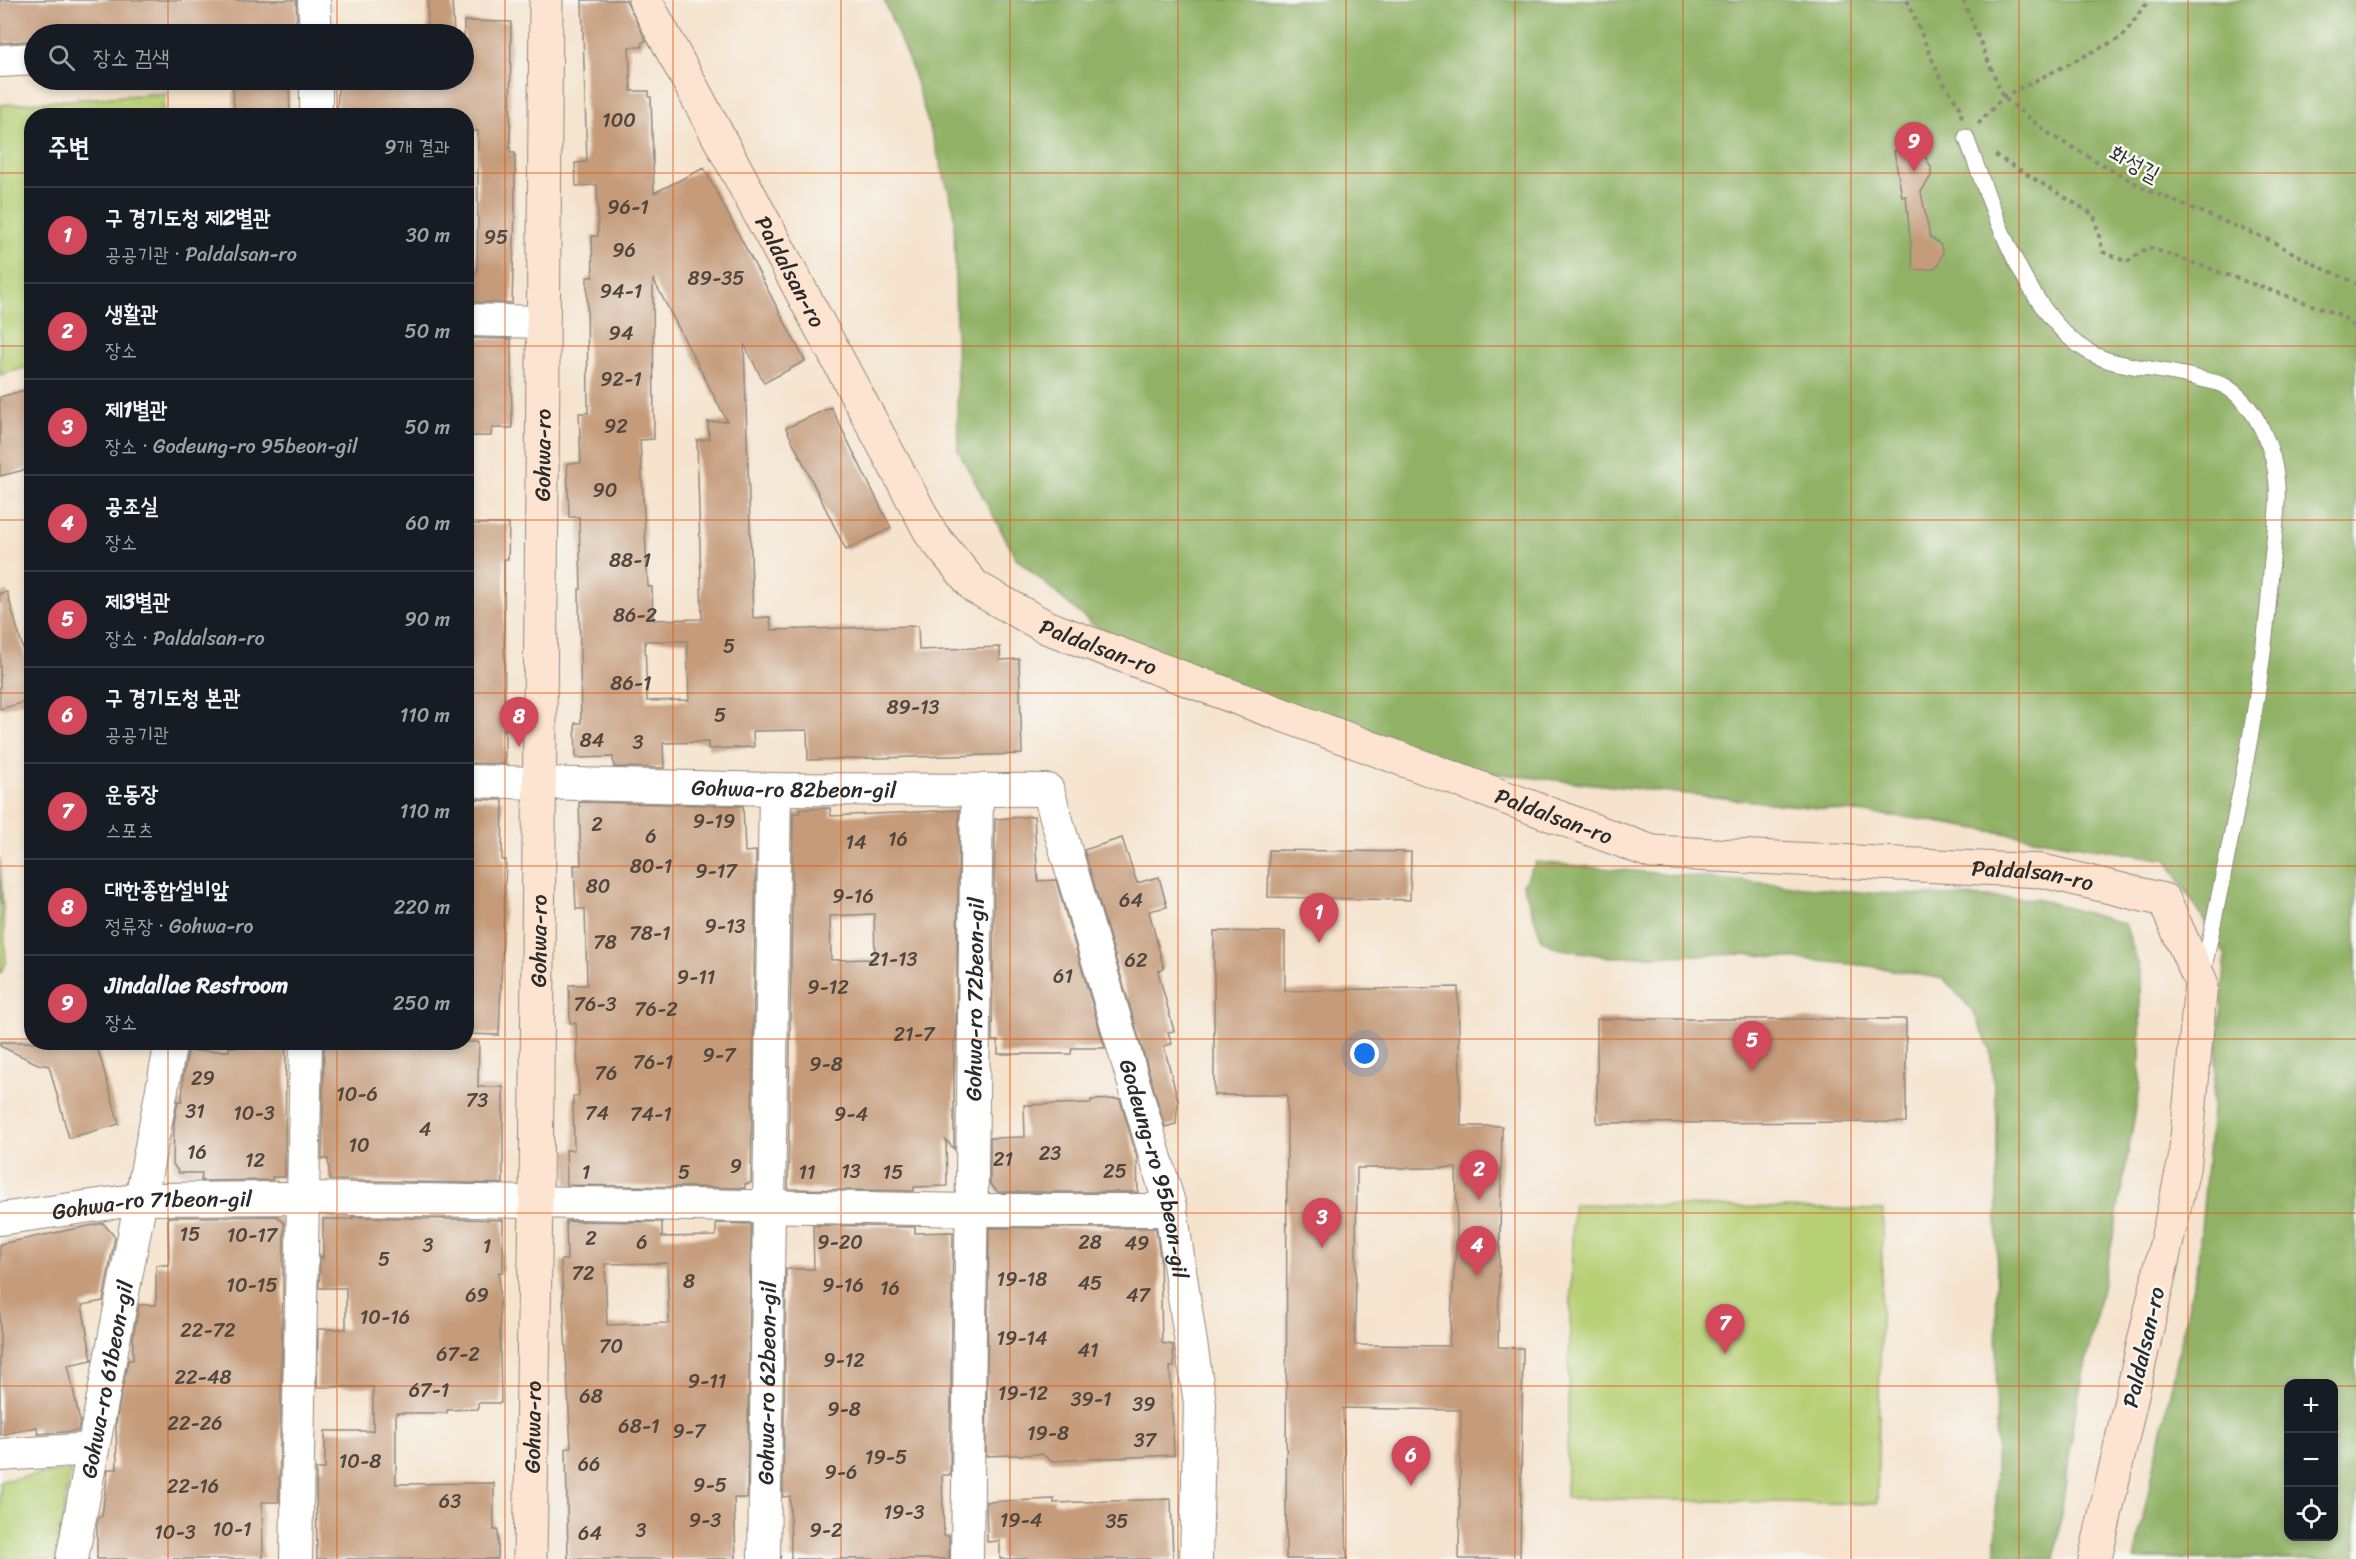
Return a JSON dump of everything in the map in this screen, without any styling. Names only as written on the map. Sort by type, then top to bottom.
[{"type":"street","points":[[314,0],[315,24]]},
{"type":"street","name":"Gohwa-ro","points":[[530,1559],[536,1201],[546,0]]},
{"type":"street","name":"Paldalsan-ro","points":[[645,0],[932,535],[975,587],[1046,627],[1652,852],[2043,872],[2164,900],[2201,982],[2185,1160],[2096,1559]]},
{"type":"street","points":[[0,61],[24,60]]},
{"type":"street","points":[[316,90],[316,108]]},
{"type":"street","points":[[474,320],[543,322]]},
{"type":"street","name":"Gohwa-ro 82beon-gil","points":[[474,781],[775,789],[1048,790]]},
{"type":"street","points":[[768,1207],[775,789]]},
{"type":"street","name":"Gohwa-ro 72beon-gil","points":[[972,1210],[977,790]]},
{"type":"street","name":"Godeung-ro 95beon-gil","points":[[1048,790],[1171,1210],[1200,1402],[1196,1559]]},
{"type":"street","name":"Gohwa-ro 61beon-gil","points":[[72,1559],[169,1050]]},
{"type":"street","points":[[296,1559],[306,1050]]},
{"type":"street","name":"Gohwa-ro 71beon-gil","points":[[0,1220],[141,1199],[304,1198],[536,1201]]},
{"type":"street","points":[[536,1201],[972,1210],[1171,1210]]},
{"type":"street","name":"Gohwa-ro 62beon-gil","points":[[764,1559],[768,1207]]},
{"type":"street","points":[[967,1559],[972,1210]]},
{"type":"street","points":[[0,1455],[93,1449]]},
{"type":"lane","points":[[1966,137],[1998,221],[2026,282],[2062,334],[2105,359],[2174,371],[2224,385],[2248,405],[2269,447],[2277,485],[2267,634],[2243,787],[2201,982]]},
{"type":"path","points":[[1907,0],[1940,78],[1959,105],[1966,137],[2094,216],[2103,252],[2127,262],[2148,247],[2343,316],[2356,329]]},
{"type":"path","name":"화성길","points":[[1963,0],[2003,97],[2051,135],[2145,189],[2267,239],[2356,283]]},
{"type":"path","points":[[1966,137],[2003,97],[2122,37],[2149,0]]},
{"type":"green space","points":[[884,0],[2356,0],[2356,1559],[2134,1559],[2198,1263],[2226,956],[2167,860],[1912,818],[1490,773],[1224,689],[1092,624],[1016,558],[958,450],[954,209],[912,69]]},
{"type":"green space","points":[[165,93],[163,108],[24,108],[24,368],[0,375],[0,105]]},
{"type":"green space","points":[[0,858],[6,963],[0,974]]},
{"type":"green space","points":[[1536,862],[1870,893],[2037,899],[2125,924],[2140,970],[2140,1086],[2112,1242],[2076,1408],[2055,1559],[1996,1559],[1997,1115],[1990,1049],[1973,1011],[1944,979],[1870,966],[1747,954],[1610,957],[1556,948],[1542,940],[1523,884]]},
{"type":"green space","points":[[1573,1204],[1883,1210],[1877,1504],[1566,1498]]},
{"type":"green space","points":[[71,1470],[55,1559],[0,1559],[0,1481]]},
{"type":"building","points":[[0,0],[296,0],[297,19],[293,24],[24,24],[24,42],[0,43]]},
{"type":"building","points":[[428,0],[452,0],[453,24],[427,24]]},
{"type":"building","points":[[582,0],[626,0],[646,41],[642,42],[642,47],[629,47],[631,91],[649,91],[649,97],[651,97],[654,193],[704,168],[805,361],[764,383],[744,344],[753,618],[770,617],[771,630],[918,626],[919,650],[1000,647],[1000,660],[1019,659],[1022,754],[808,760],[807,730],[753,731],[754,747],[708,749],[708,742],[663,743],[664,768],[614,767],[613,757],[576,758],[575,723],[581,723],[579,517],[569,517],[567,463],[581,463],[579,413],[588,413],[587,277],[593,277],[592,236],[598,236],[597,185],[576,186],[575,163],[587,162]],"holes":[[[653,279],[727,421],[708,422],[709,439],[697,440],[702,619],[653,620],[652,587],[648,587],[640,440],[654,439]],[[645,641],[687,641],[689,700],[647,701]]]},
{"type":"building","points":[[464,21],[511,22],[510,153],[515,153],[512,303],[474,302],[474,273],[477,273],[478,131],[474,131],[474,108],[337,108],[338,90],[474,90],[474,24],[464,24]]},
{"type":"building","points":[[233,90],[289,90],[290,108],[234,108]]},
{"type":"building","points":[[1918,144],[1931,167],[1931,176],[1921,192],[1930,237],[1940,244],[1943,252],[1939,264],[1933,269],[1913,270],[1906,196],[1902,197],[1894,151]]},
{"type":"building","points":[[474,338],[511,339],[512,428],[492,428],[491,436],[474,436]]},
{"type":"building","points":[[24,390],[24,470],[0,476],[0,397]]},
{"type":"building","points":[[831,407],[891,528],[846,550],[786,428]]},
{"type":"building","points":[[474,524],[509,524],[508,559],[504,559],[505,764],[474,763]]},
{"type":"building","points":[[7,592],[24,653],[24,702],[0,709],[0,593]]},
{"type":"building","points":[[474,799],[503,800],[502,860],[506,860],[499,1035],[474,1034]]},
{"type":"building","points":[[579,802],[743,806],[745,852],[756,851],[751,1183],[745,1184],[745,1188],[567,1185],[566,1150],[574,1150],[573,1096],[579,1096],[576,1023],[570,1023],[569,985],[587,985],[585,909],[576,909],[574,865],[581,865]]},
{"type":"building","points":[[830,808],[831,816],[959,810],[954,1149],[946,1140],[947,1186],[914,1187],[914,1191],[788,1189],[793,813],[800,813],[800,809]],"holes":[[[874,914],[875,959],[831,960],[830,916]]]},
{"type":"building","points":[[1034,816],[1038,881],[1056,880],[1105,1048],[1072,1048],[1071,1054],[998,1054],[998,1041],[992,1041],[995,819]]},
{"type":"building","points":[[1122,838],[1137,883],[1159,877],[1167,907],[1149,911],[1164,969],[1158,971],[1174,1031],[1168,1032],[1172,1044],[1164,1046],[1178,1101],[1176,1124],[1165,1127],[1084,850]]},
{"type":"building","points":[[1269,850],[1411,852],[1410,900],[1268,897]]},
{"type":"building","points":[[1214,931],[1285,932],[1285,991],[1458,987],[1461,1126],[1502,1126],[1498,1347],[1523,1348],[1520,1559],[1459,1559],[1461,1410],[1343,1408],[1347,1559],[1286,1559],[1287,1095],[1214,1095]],"holes":[[[1357,1168],[1456,1168],[1457,1232],[1449,1346],[1355,1345]]]},
{"type":"building","points":[[1597,1019],[1906,1019],[1906,1122],[1597,1123]]},
{"type":"building","points":[[0,1042],[24,1042],[24,1050],[98,1050],[119,1124],[69,1138],[49,1066],[38,1064],[0,1046]]},
{"type":"building","points":[[474,1042],[479,1042],[478,1087],[503,1087],[503,1184],[330,1180],[328,1159],[322,1159],[324,1050],[474,1050]]},
{"type":"building","points":[[286,1050],[285,1177],[272,1177],[272,1180],[201,1181],[202,1173],[179,1173],[173,1164],[174,1123],[178,1101],[182,1101],[183,1077],[188,1051]]},
{"type":"building","points":[[1120,1099],[1137,1158],[1138,1192],[998,1192],[990,1184],[990,1138],[1025,1137],[1024,1105],[1091,1103],[1091,1100]]},
{"type":"building","points":[[277,1216],[284,1223],[279,1502],[262,1502],[263,1559],[97,1559],[97,1525],[99,1516],[102,1516],[108,1469],[117,1469],[116,1423],[128,1360],[133,1360],[133,1337],[139,1305],[156,1305],[156,1265],[169,1265],[168,1217]]},
{"type":"building","points":[[352,1217],[503,1220],[503,1272],[499,1272],[501,1403],[478,1403],[478,1409],[447,1410],[447,1413],[396,1413],[396,1484],[494,1483],[494,1530],[498,1530],[498,1559],[317,1559],[316,1469],[325,1469],[325,1431],[373,1431],[373,1387],[317,1387],[318,1329],[346,1329],[346,1288],[319,1288],[320,1256],[323,1259],[323,1219],[353,1219]]},
{"type":"building","points":[[566,1221],[662,1222],[662,1237],[716,1236],[716,1223],[751,1224],[747,1498],[734,1498],[736,1559],[568,1559],[566,1448],[571,1448],[561,1260],[567,1260]],"holes":[[[667,1263],[669,1323],[607,1325],[605,1264]]]},
{"type":"building","points":[[103,1223],[115,1237],[103,1301],[82,1305],[92,1360],[68,1365],[80,1422],[78,1431],[38,1434],[37,1427],[0,1435],[0,1244]]},
{"type":"building","points":[[813,1225],[915,1227],[915,1233],[953,1232],[950,1475],[942,1475],[944,1536],[949,1536],[949,1559],[791,1559],[790,1496],[783,1497],[786,1269],[814,1269]]},
{"type":"building","points":[[989,1228],[1156,1228],[1160,1257],[1162,1343],[1173,1345],[1174,1367],[1170,1367],[1174,1455],[1051,1461],[1042,1454],[986,1456]]},
{"type":"building","points":[[1054,1499],[1054,1503],[1171,1499],[1173,1559],[1000,1559],[1000,1541],[987,1542],[986,1502]]},
{"type":"place","name":"Jindallae Restroom","points":[[1914,172]]},
{"type":"place","name":"대한종합설비앞","points":[[519,747]]},
{"type":"place","name":"구 경기도청 제2별관","points":[[1319,943]]},
{"type":"place","name":"제3별관","points":[[1752,1071]]},
{"type":"place","name":"생활관","points":[[1479,1200]]},
{"type":"place","name":"제1별관","points":[[1322,1248]]},
{"type":"place","name":"공조실","points":[[1477,1276]]},
{"type":"place","name":"운동장","points":[[1725,1354]]},
{"type":"place","name":"구 경기도청 본관","points":[[1411,1486]]}]
